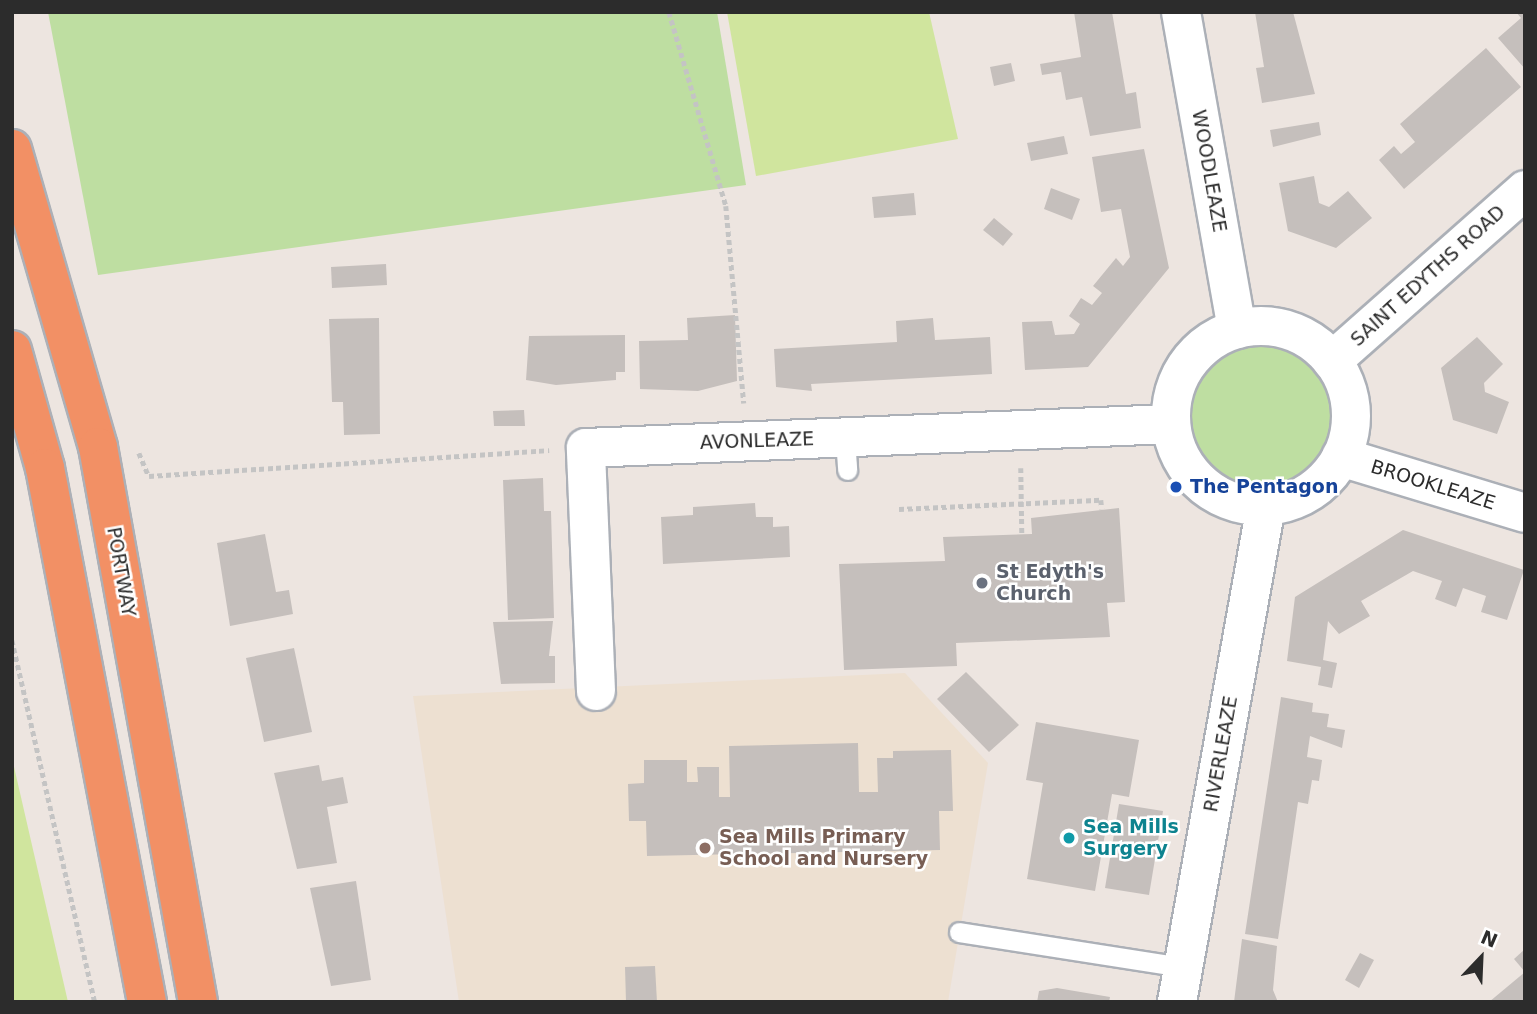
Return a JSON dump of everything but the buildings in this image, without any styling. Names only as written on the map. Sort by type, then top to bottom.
[{"type":"highway","name":"PORTWAY","points":[[12,149],[100,459],[198,1002]]},
{"type":"highway","points":[[12,350],[45,468],[147,1002]]},
{"type":"street","name":"WOODLEAZE","points":[[1181,12],[1237,329]]},
{"type":"street","name":"SAINT EDYTHS ROAD","points":[[1332,361],[1525,190]]},
{"type":"street","points":[[1237,329],[1290,331],[1332,361],[1351,408],[1341,457],[1305,493],[1266,506],[1213,492],[1177,451],[1171,424],[1172,399],[1194,355],[1237,329]]},
{"type":"street","name":"AVONLEAZE","points":[[586,448],[744,442],[846,454],[1020,432],[1171,424]]},
{"type":"street","points":[[586,448],[596,691]]},
{"type":"street","name":"BROOKLEAZE","points":[[1341,457],[1525,513]]},
{"type":"street","name":"RIVERLEAZE","points":[[1180,984],[1266,506]]},
{"type":"lane","points":[[959,932],[1180,984]]},
{"type":"path","points":[[669,12],[726,206],[739,314],[744,442]]},
{"type":"path","points":[[1020,432],[1022,534]]},
{"type":"path","points":[[100,459],[142,453],[149,476],[586,448]]},
{"type":"path","points":[[899,509],[1101,500],[1102,509]]},
{"type":"path","points":[[12,640],[95,1002]]},
{"type":"shaded area","name":"Sea Mills Primary School and Nursery","points":[[905,673],[988,763],[948,1002],[459,1002],[413,696]]},
{"type":"green space","points":[[48,12],[717,12],[746,185],[98,275]]},
{"type":"green space","points":[[727,12],[929,12],[958,139],[756,176]]},
{"type":"green space","points":[[1260,343],[1288,349],[1312,364],[1327,388],[1333,416],[1327,444],[1312,468],[1288,483],[1260,489],[1232,483],[1208,468],[1193,444],[1187,416],[1193,388],[1208,364],[1232,349]]},
{"type":"green space","points":[[12,758],[68,1002],[12,1002]]},
{"type":"place","name":"The Pentagon","points":[[1176,487]]},
{"type":"place","name":"St Edyth's Church","points":[[982,583]]},
{"type":"place","name":"Sea Mills Surgery","points":[[1069,838]]},
{"type":"place","name":"Sea Mills Primary School and Nursery","points":[[705,848]]}]
